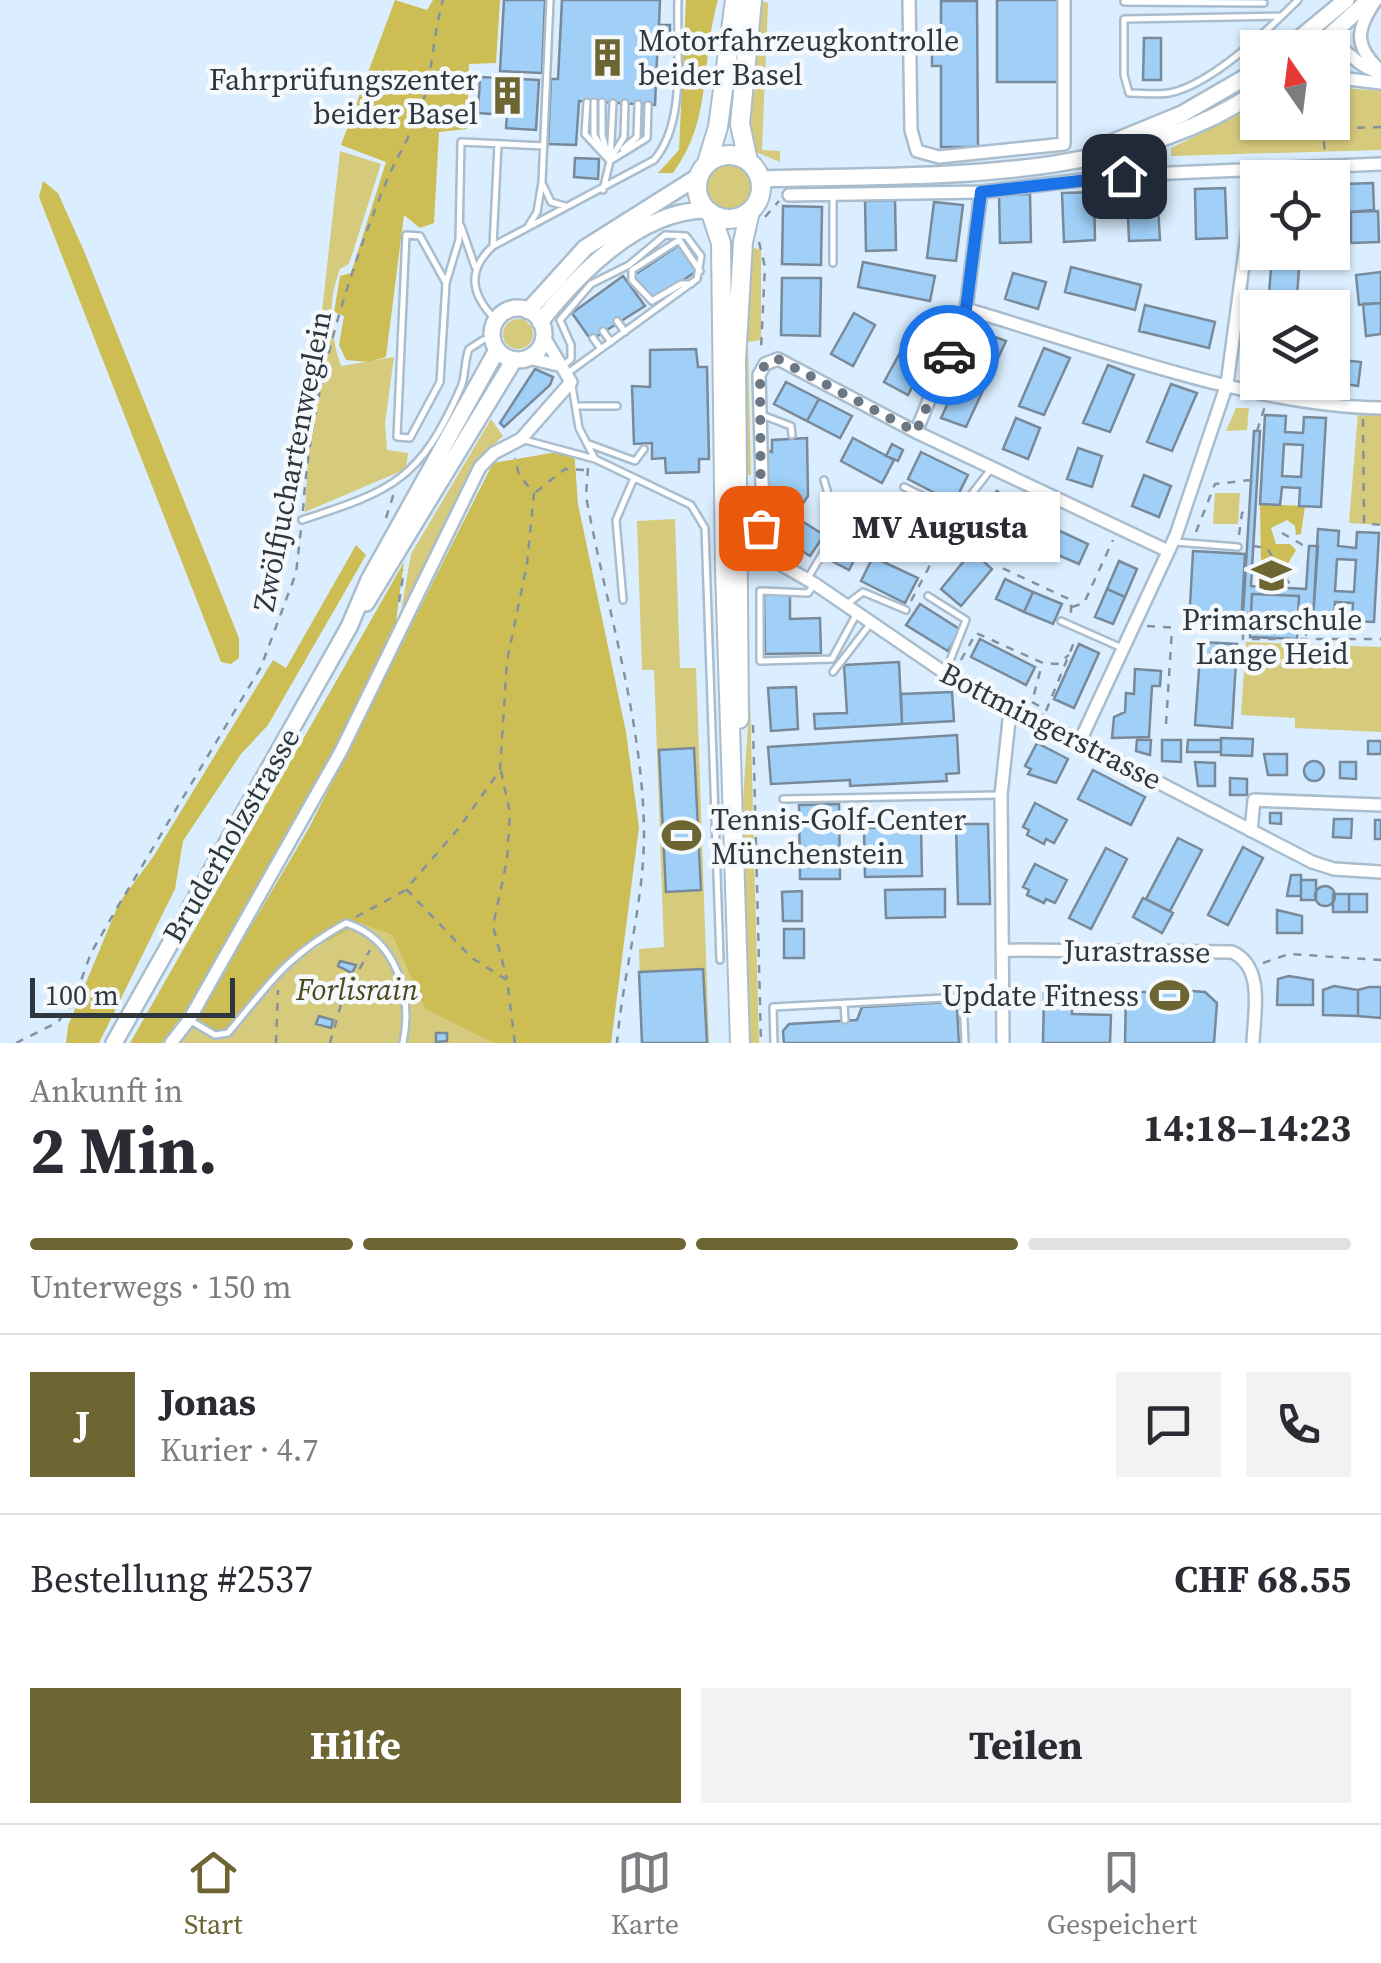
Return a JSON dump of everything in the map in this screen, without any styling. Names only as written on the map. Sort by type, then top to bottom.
[{"type":"main road","points":[[735,0],[718,128],[703,170],[699,198],[709,212],[720,243],[741,685],[732,762],[740,1043]]},
{"type":"main road","points":[[732,536],[743,242],[761,205],[760,179],[748,161],[740,124],[752,0]]},
{"type":"main road","points":[[1310,30],[1346,0]]},
{"type":"main road","points":[[1340,30],[1373,0]]},
{"type":"main road","points":[[1081,156],[1182,114],[1240,80]]},
{"type":"main road","points":[[760,179],[963,174],[1139,148],[1240,101]]},
{"type":"main road","points":[[537,323],[585,248],[725,155],[748,161]]},
{"type":"main road","points":[[537,323],[577,279],[626,240],[679,212],[709,212],[732,218],[761,205]]},
{"type":"main road","points":[[521,359],[490,345],[496,320],[510,310],[537,323]]},
{"type":"main road","name":"Bruderholzstrasse","points":[[349,626],[379,585],[521,359],[537,323]]},
{"type":"main road","name":"Bruderholzstrasse","points":[[114,1043],[349,626],[490,345]]},
{"type":"street","points":[[909,0],[911,130],[917,152],[939,158],[1064,144],[1064,0]]},
{"type":"street","points":[[1373,0],[1359,28],[1358,39],[1360,49],[1381,72]]},
{"type":"street","points":[[1350,61],[1365,70],[1381,72]]},
{"type":"street","points":[[1350,79],[1381,83]]},
{"type":"street","points":[[1350,166],[1381,164]]},
{"type":"street","points":[[789,195],[981,192],[1124,176],[1240,170]]},
{"type":"street","points":[[916,432],[966,309],[981,192]]},
{"type":"street","points":[[1080,740],[1170,546],[1227,384],[1242,270]]},
{"type":"street","points":[[966,309],[1240,386]]},
{"type":"street","points":[[537,323],[568,374]]},
{"type":"street","points":[[521,359],[568,374]]},
{"type":"street","points":[[764,554],[760,508],[761,368],[778,359],[1033,490],[1118,529],[1170,546]]},
{"type":"street","points":[[171,1043],[189,1020],[342,751],[480,467],[516,441],[568,374]]},
{"type":"street","points":[[1316,400],[1381,408]]},
{"type":"street","name":"Bottmingerstrasse","points":[[732,536],[811,582],[948,675],[1003,701],[1010,711],[1043,716],[1080,740],[1251,831],[1334,869],[1381,872]]},
{"type":"street","points":[[1003,1043],[1001,795],[1010,711]]},
{"type":"street","points":[[1251,831],[1254,800],[1381,804]]},
{"type":"street","name":"Jurastrasse","points":[[1002,950],[1232,952],[1247,961],[1254,982],[1254,1043]]},
{"type":"lane","points":[[527,228],[537,212],[542,182],[550,0]]},
{"type":"lane","points":[[475,268],[493,246],[603,190],[654,160],[667,145],[673,122],[678,0]]},
{"type":"lane","points":[[1264,3],[1124,1],[1124,75],[1130,92],[1170,93],[1222,66],[1298,0]]},
{"type":"lane","points":[[1326,30],[1330,14]]},
{"type":"lane","points":[[1124,20],[1282,16]]},
{"type":"lane","points":[[590,102],[594,135],[610,160]]},
{"type":"lane","points":[[602,102],[602,135],[610,160]]},
{"type":"lane","points":[[603,190],[610,160],[613,103]]},
{"type":"lane","points":[[610,160],[624,137],[625,104]]},
{"type":"lane","points":[[610,160],[637,138],[638,104]]},
{"type":"lane","points":[[610,160],[647,138],[648,104]]},
{"type":"lane","points":[[446,284],[420,236],[406,235],[398,437],[410,438],[440,382],[446,284],[456,257],[460,224],[460,142],[544,146]]},
{"type":"lane","points":[[493,246],[498,144]]},
{"type":"lane","points":[[542,182],[551,202],[570,206]]},
{"type":"lane","points":[[832,264],[833,193]]},
{"type":"lane","points":[[460,224],[475,268],[476,297],[496,320]]},
{"type":"lane","points":[[568,374],[691,284],[700,272],[700,256],[690,240],[674,232],[630,266],[616,268],[589,286],[560,320],[571,345],[568,374],[594,459]]},
{"type":"lane","points":[[691,284],[681,284],[652,301],[632,280],[632,270],[679,240],[700,272]]},
{"type":"lane","points":[[589,286],[597,295]]},
{"type":"lane","points":[[578,298],[583,305]]},
{"type":"lane","points":[[617,321],[625,332]]},
{"type":"lane","points":[[603,331],[611,342]]},
{"type":"lane","points":[[593,338],[601,349]]},
{"type":"lane","points":[[302,520],[394,486],[412,473],[461,386],[470,349],[490,345]]},
{"type":"lane","points":[[576,406],[617,406]]},
{"type":"lane","points":[[759,415],[772,415],[791,426],[792,436]]},
{"type":"lane","points":[[516,441],[594,459],[692,505],[705,528],[720,960]]},
{"type":"lane","points":[[587,443],[635,461],[644,449]]},
{"type":"lane","points":[[904,487],[949,509],[960,509],[991,469]]},
{"type":"lane","points":[[623,600],[616,520],[634,478]]},
{"type":"lane","points":[[824,480],[836,519],[834,532],[808,593],[760,591],[760,661],[832,659],[863,592],[906,610]]},
{"type":"lane","points":[[1170,546],[1238,547]]},
{"type":"lane","points":[[928,596],[966,620],[948,675]]},
{"type":"lane","points":[[1061,621],[1124,648]]},
{"type":"lane","points":[[832,672],[872,623]]},
{"type":"lane","points":[[783,799],[1001,795]]},
{"type":"lane","points":[[189,1020],[215,1035],[228,1033],[274,974],[304,946],[346,923],[363,928],[398,967],[408,1012],[404,1043]]},
{"type":"lane","points":[[774,1043],[772,1007],[963,997],[965,1043]]},
{"type":"lane","points":[[844,1003],[845,1020]]},
{"type":"path","name":"Zwölfjuchartenweglein","points":[[16,1043],[38,1036],[58,1022],[74,1000],[108,923],[261,667],[296,574],[321,388],[351,279],[388,177],[410,141],[424,99],[443,0]]},
{"type":"path","points":[[1350,128],[1381,127]]},
{"type":"path","points":[[757,241],[763,248],[764,267],[760,348]]},
{"type":"path","points":[[1257,431],[1259,415],[1270,400]]},
{"type":"path","points":[[1363,408],[1364,524],[1381,524]]},
{"type":"path","points":[[514,1043],[507,980],[493,926],[507,860],[510,813],[500,770],[507,661],[526,564],[534,493],[519,475],[516,441]]},
{"type":"path","points":[[594,459],[586,470],[586,496],[633,722],[644,826],[644,865],[617,1043]]},
{"type":"path","points":[[534,493],[565,470],[586,470]]},
{"type":"path","points":[[1194,544],[1214,484],[1251,480]]},
{"type":"path","points":[[378,532],[395,500],[394,486]]},
{"type":"path","points":[[1033,490],[1005,552],[1002,568],[1071,600],[1071,626]]},
{"type":"path","points":[[906,610],[960,509]]},
{"type":"path","points":[[1238,547],[1242,513],[1249,509]]},
{"type":"path","points":[[1071,607],[1084,604],[1118,529]]},
{"type":"path","points":[[947,533],[989,552],[1005,552]]},
{"type":"path","points":[[1282,533],[1308,548]]},
{"type":"path","points":[[1253,546],[1268,548],[1293,589]]},
{"type":"path","points":[[401,628],[397,614],[406,559]]},
{"type":"path","points":[[1247,614],[1243,638],[1305,642],[1306,618]]},
{"type":"path","points":[[1135,625],[1243,632]]},
{"type":"path","points":[[1166,724],[1172,627]]},
{"type":"path","points":[[1043,663],[1032,702],[1043,716],[1080,629]]},
{"type":"path","points":[[948,675],[976,633],[1043,663],[1057,664],[1069,655]]},
{"type":"path","points":[[1306,636],[1381,639]]},
{"type":"path","points":[[753,710],[761,1043]]},
{"type":"path","points":[[346,923],[406,890],[460,828],[500,770]]},
{"type":"path","points":[[406,890],[472,958],[507,980]]},
{"type":"path","points":[[330,1043],[342,1001],[375,940]]},
{"type":"path","points":[[1247,961],[1260,964],[1289,954],[1381,960]]},
{"type":"path","points":[[276,1043],[278,992]]},
{"type":"green space","points":[[758,0],[768,3],[762,150],[780,151],[780,162],[756,152],[748,129]]},
{"type":"green space","points":[[1350,88],[1381,91],[1381,150],[1171,156],[1171,148],[1240,114],[1240,140],[1350,140]]},
{"type":"green space","points":[[340,151],[381,164],[349,264],[340,269],[336,282],[332,306],[334,341],[341,366],[394,357],[385,424],[387,450],[408,453],[406,469],[305,512],[311,409]]},
{"type":"green space","points":[[729,164],[745,171],[752,187],[745,203],[729,210],[713,203],[706,187],[713,171]]},
{"type":"green space","points":[[749,246],[761,250],[761,340],[748,342],[751,475],[744,475],[745,389]]},
{"type":"green space","points":[[518,319],[528,324],[533,334],[528,344],[518,349],[508,344],[503,334],[508,324]]},
{"type":"green space","points":[[1236,408],[1249,408],[1247,430],[1226,431]]},
{"type":"green space","points":[[1358,412],[1381,414],[1381,525],[1349,523]]},
{"type":"green space","points":[[491,419],[503,436],[475,462],[400,617],[411,554]]},
{"type":"green space","points":[[1215,493],[1240,493],[1238,524],[1213,524]]},
{"type":"green space","name":"Tennis-Golf-Center Münchenstein","points":[[675,519],[680,668],[696,668],[709,1043],[642,1043],[639,949],[664,947],[654,670],[642,670],[637,521]]},
{"type":"green space","points":[[1246,642],[1381,647],[1381,732],[1295,728],[1295,718],[1241,715]]},
{"type":"green space","points":[[750,695],[759,1043],[748,1043],[743,800]]},
{"type":"green space","name":"Forlisrain","points":[[361,922],[392,935],[425,1009],[493,1043],[178,1043],[194,1023],[236,1024],[276,977]]},
{"type":"shaded area","points":[[395,0],[427,10],[433,0],[500,0],[496,63],[469,64],[467,129],[439,132],[434,223],[420,228],[404,215],[386,357],[369,362],[346,360],[339,345],[344,316],[334,312],[340,276],[351,273],[386,162],[341,145]]},
{"type":"shaded area","points":[[686,0],[718,0],[694,132],[673,173],[658,173],[679,150]]},
{"type":"shaded area","points":[[43,181],[58,193],[84,251],[239,638],[239,658],[231,664],[221,662],[39,197]]},
{"type":"shaded area","points":[[574,449],[578,504],[626,732],[639,827],[611,1043],[493,1043],[425,1009],[392,935],[361,923],[296,958],[248,1003],[228,1033],[215,1035],[194,1023],[309,828],[493,463]]},
{"type":"shaded area","points":[[1260,504],[1305,506],[1301,534],[1296,535],[1295,526],[1287,520],[1271,528],[1276,544],[1290,544],[1296,550],[1280,577],[1264,574],[1261,566]]},
{"type":"shaded area","points":[[356,545],[366,555],[268,725],[241,754],[183,841],[175,889],[99,1043],[66,1043],[68,1026],[119,903],[153,857],[273,660],[286,668]]},
{"type":"shaded area","points":[[404,562],[395,628],[323,777],[204,985],[162,1043],[130,1043]]},
{"type":"building","points":[[504,0],[545,0],[542,73],[500,71]]},
{"type":"building","name":"Motorfahrzeugkontrolle beider Basel","points":[[562,0],[660,0],[659,25],[670,25],[670,36],[658,35],[655,105],[579,101],[576,145],[548,144],[551,79],[558,79]]},
{"type":"building","points":[[997,0],[1058,0],[1058,82],[997,82]]},
{"type":"building","points":[[941,1],[977,1],[978,147],[941,147],[941,66],[932,66],[932,28],[941,28]]},
{"type":"building","points":[[1144,38],[1161,38],[1161,80],[1143,80]]},
{"type":"building","name":"Fahrprüfungszenter beider Basel","points":[[480,77],[539,80],[536,130],[506,128],[507,115],[478,113]]},
{"type":"building","points":[[575,158],[599,159],[598,179],[574,177]]},
{"type":"building","points":[[1373,183],[1374,210],[1350,212],[1350,184]]},
{"type":"building","points":[[1225,188],[1227,238],[1196,239],[1195,189]]},
{"type":"building","points":[[1157,190],[1160,240],[1129,241],[1127,191]]},
{"type":"building","points":[[1094,192],[1095,240],[1064,242],[1062,193]]},
{"type":"building","points":[[1030,194],[1031,242],[1000,243],[999,195]]},
{"type":"building","points":[[895,200],[896,250],[866,251],[865,201]]},
{"type":"building","points":[[934,202],[963,205],[956,261],[927,258]]},
{"type":"building","points":[[783,206],[822,207],[821,265],[782,264]]},
{"type":"building","points":[[1378,211],[1379,242],[1351,243],[1351,212]]},
{"type":"building","points":[[679,245],[697,271],[656,298],[649,298],[633,276]]},
{"type":"building","points":[[863,262],[935,276],[930,301],[858,287]]},
{"type":"building","points":[[1071,267],[1141,285],[1135,310],[1065,292]]},
{"type":"building","points":[[1271,270],[1299,270],[1297,290],[1269,290]]},
{"type":"building","points":[[1381,272],[1381,303],[1359,305],[1356,275]]},
{"type":"building","points":[[1013,273],[1046,282],[1038,309],[1005,299]]},
{"type":"building","points":[[623,276],[645,306],[591,340],[572,313]]},
{"type":"building","points":[[782,278],[821,278],[820,336],[781,335]]},
{"type":"building","points":[[1381,303],[1381,334],[1366,336],[1363,304]]},
{"type":"building","points":[[1145,305],[1215,322],[1209,348],[1139,331]]},
{"type":"building","points":[[854,313],[875,325],[853,366],[831,354]]},
{"type":"building","points":[[981,332],[1006,341],[966,427],[941,418]]},
{"type":"building","points":[[906,342],[929,354],[908,395],[884,382]]},
{"type":"building","points":[[1044,348],[1070,358],[1044,415],[1019,406]]},
{"type":"building","points":[[696,349],[698,367],[707,367],[709,459],[699,459],[699,472],[666,473],[665,458],[652,459],[652,443],[634,444],[632,386],[650,387],[650,350]]},
{"type":"building","points":[[1350,361],[1361,362],[1358,386],[1350,385]]},
{"type":"building","points":[[1108,365],[1134,375],[1110,432],[1083,423]]},
{"type":"building","points":[[535,369],[553,377],[550,385],[504,427],[500,423]]},
{"type":"building","points":[[786,382],[819,399],[807,421],[774,404]]},
{"type":"building","points":[[1171,384],[1197,393],[1172,451],[1147,442]]},
{"type":"building","points":[[819,399],[852,416],[840,438],[807,421]]},
{"type":"building","points":[[1265,415],[1286,416],[1285,432],[1303,433],[1304,417],[1326,418],[1321,507],[1299,506],[1300,488],[1282,487],[1280,505],[1260,504]],"holes":[[[1284,444],[1303,445],[1301,477],[1282,476]]]},
{"type":"building","points":[[1016,418],[1040,428],[1028,459],[1003,449]]},
{"type":"building","points":[[1254,431],[1260,431],[1251,586],[1306,589],[1309,546],[1318,546],[1313,619],[1298,618],[1299,596],[1252,594],[1251,614],[1243,614]]},
{"type":"building","points":[[807,438],[808,496],[794,516],[774,518],[773,492],[767,494],[765,450],[772,452],[772,440]]},
{"type":"building","points":[[853,438],[894,460],[882,483],[841,461]]},
{"type":"building","points":[[892,444],[903,450],[898,461],[886,456]]},
{"type":"building","points":[[1078,448],[1102,456],[1092,487],[1067,479]]},
{"type":"building","points":[[921,452],[968,475],[954,503],[908,479]]},
{"type":"building","points":[[1144,475],[1171,486],[1159,517],[1132,506]]},
{"type":"building","points":[[997,491],[1020,510],[987,549],[964,530]]},
{"type":"building","points":[[859,497],[880,506],[865,539],[844,528]]},
{"type":"building","points":[[897,503],[944,526],[931,553],[884,529]]},
{"type":"building","points":[[791,514],[824,535],[810,556],[777,535]]},
{"type":"building","points":[[1032,519],[1060,531],[1051,552],[1023,539]]},
{"type":"building","points":[[844,528],[865,539],[849,570],[828,559]]},
{"type":"building","points":[[1318,529],[1339,531],[1338,546],[1356,548],[1357,532],[1379,533],[1374,622],[1352,621],[1353,603],[1335,602],[1334,620],[1313,619]],"holes":[[[1337,559],[1356,560],[1354,592],[1335,591]]]},
{"type":"building","points":[[1060,531],[1088,544],[1079,564],[1051,552]]},
{"type":"building","points":[[972,551],[992,569],[961,606],[941,589]]},
{"type":"building","points":[[1193,551],[1245,554],[1241,627],[1189,624]]},
{"type":"building","points":[[873,557],[918,578],[905,603],[861,581]]},
{"type":"building","points":[[1119,561],[1137,569],[1125,597],[1107,589]]},
{"type":"building","points":[[1005,579],[1033,592],[1024,612],[996,599]]},
{"type":"building","points":[[1107,589],[1125,597],[1113,624],[1095,617]]},
{"type":"building","points":[[1033,592],[1062,604],[1053,624],[1024,612]]},
{"type":"building","points":[[790,594],[790,619],[820,618],[821,653],[765,654],[764,595]]},
{"type":"building","points":[[1252,594],[1299,596],[1297,639],[1250,637]]},
{"type":"building","points":[[920,604],[961,630],[948,651],[906,625]]},
{"type":"building","points":[[980,639],[1035,667],[1026,685],[971,657]]},
{"type":"building","points":[[1201,642],[1237,644],[1232,728],[1195,725]]},
{"type":"building","points":[[1079,644],[1099,653],[1074,708],[1054,699]]},
{"type":"building","points":[[899,662],[902,724],[815,729],[814,714],[847,713],[844,665]]},
{"type":"building","points":[[1135,669],[1161,671],[1160,686],[1152,686],[1149,737],[1112,738],[1114,717],[1125,712],[1126,693],[1134,694]]},
{"type":"building","points":[[796,687],[798,729],[771,731],[768,688]]},
{"type":"building","points":[[952,692],[954,721],[902,724],[901,694]]},
{"type":"building","points":[[957,735],[959,773],[946,774],[947,781],[850,786],[850,780],[771,784],[768,747]]},
{"type":"building","points":[[1221,738],[1253,739],[1252,756],[1221,755]]},
{"type":"building","points":[[1137,740],[1151,740],[1150,755],[1136,751]]},
{"type":"building","points":[[1162,740],[1181,740],[1181,762],[1162,761]]},
{"type":"building","points":[[1188,740],[1221,740],[1221,752],[1187,752]]},
{"type":"building","points":[[1368,741],[1381,741],[1381,754],[1368,754]]},
{"type":"building","points":[[1037,743],[1068,759],[1056,783],[1028,774],[1031,769],[1025,766]]},
{"type":"building","points":[[694,748],[701,890],[666,892],[659,750]]},
{"type":"building","points":[[1264,754],[1287,754],[1287,775],[1268,775]]},
{"type":"building","points":[[1314,761],[1324,771],[1314,781],[1304,771]]},
{"type":"building","points":[[1195,762],[1215,763],[1215,786],[1198,786]]},
{"type":"building","points":[[1340,762],[1356,762],[1356,779],[1340,778]]},
{"type":"building","points":[[1093,770],[1145,797],[1131,825],[1078,799]]},
{"type":"building","points":[[1230,778],[1247,779],[1247,795],[1230,795]]},
{"type":"building","points":[[1035,803],[1067,820],[1054,843],[1046,839],[1044,844],[1027,835],[1029,830],[1023,827]]},
{"type":"building","points":[[839,804],[840,879],[800,879],[799,805]]},
{"type":"building","points":[[1270,813],[1281,813],[1281,824],[1270,823]]},
{"type":"building","points":[[1334,819],[1352,819],[1351,838],[1333,837]]},
{"type":"building","points":[[1375,820],[1381,820],[1381,839],[1375,839]]},
{"type":"building","points":[[956,824],[988,824],[990,904],[958,904]]},
{"type":"building","points":[[921,827],[922,876],[865,877],[864,828]]},
{"type":"building","points":[[1178,838],[1202,850],[1170,911],[1146,899]]},
{"type":"building","points":[[1243,847],[1263,858],[1228,925],[1208,915]]},
{"type":"building","points":[[1106,848],[1127,859],[1091,929],[1069,918]]},
{"type":"building","points":[[1035,864],[1067,880],[1055,903],[1046,899],[1044,903],[1027,895],[1029,890],[1023,887]]},
{"type":"building","points":[[1291,875],[1301,875],[1301,896],[1287,896]]},
{"type":"building","points":[[1301,880],[1316,880],[1316,900],[1301,900]]},
{"type":"building","points":[[1325,886],[1335,896],[1325,906],[1315,896]]},
{"type":"building","points":[[945,889],[945,917],[886,918],[885,890]]},
{"type":"building","points":[[802,891],[802,921],[783,921],[782,892]]},
{"type":"building","points":[[1333,894],[1349,894],[1349,912],[1333,912]]},
{"type":"building","points":[[1349,894],[1367,894],[1367,912],[1349,912]]},
{"type":"building","points":[[1143,898],[1173,913],[1162,933],[1133,917]]},
{"type":"building","points":[[1277,910],[1302,916],[1302,933],[1277,933]]},
{"type":"building","points":[[784,929],[804,929],[804,958],[784,958]]},
{"type":"building","points":[[340,961],[356,965],[352,973],[338,966]]},
{"type":"building","points":[[703,969],[707,1043],[642,1043],[639,972]]},
{"type":"building","points":[[1289,976],[1313,980],[1313,1005],[1277,1005],[1278,979]]},
{"type":"building","points":[[330,985],[343,992],[340,999],[326,992]]},
{"type":"building","points":[[1334,986],[1358,990],[1358,1016],[1323,1015],[1323,990]]},
{"type":"building","points":[[1381,987],[1381,1018],[1358,1016],[1358,990]]},
{"type":"building","points":[[1149,988],[1205,992],[1217,1003],[1214,1043],[1125,1043],[1126,992],[1149,992]]},
{"type":"building","points":[[1044,993],[1072,994],[1072,1014],[1111,1015],[1110,1043],[1043,1043]]},
{"type":"building","points":[[950,1002],[957,1008],[959,1043],[784,1043],[783,1031],[789,1024],[857,1020],[862,1007]]},
{"type":"building","points":[[319,1016],[333,1020],[331,1028],[316,1024]]},
{"type":"building","points":[[436,1033],[447,1033],[447,1041],[436,1042]]},
{"type":"way so far","points":[[761,528],[760,376],[765,364],[778,359],[916,432],[949,355]]},
{"type":"place","name":"Motorfahrzeugkontrolle beider Basel","points":[[608,57]]},
{"type":"place","name":"Fahrprüfungszenter beider Basel","points":[[508,96]]},
{"type":"place","name":"MV Augusta","points":[[761,528]]},
{"type":"place","name":"Primarschule Lange Heid","points":[[1272,575]]},
{"type":"place","name":"Tennis-Golf-Center Münchenstein","points":[[681,836]]},
{"type":"place","name":"Update Fitness","points":[[1169,995]]},
{"type":"route","points":[[949,355],[966,309],[981,192],[1124,176]]}]
